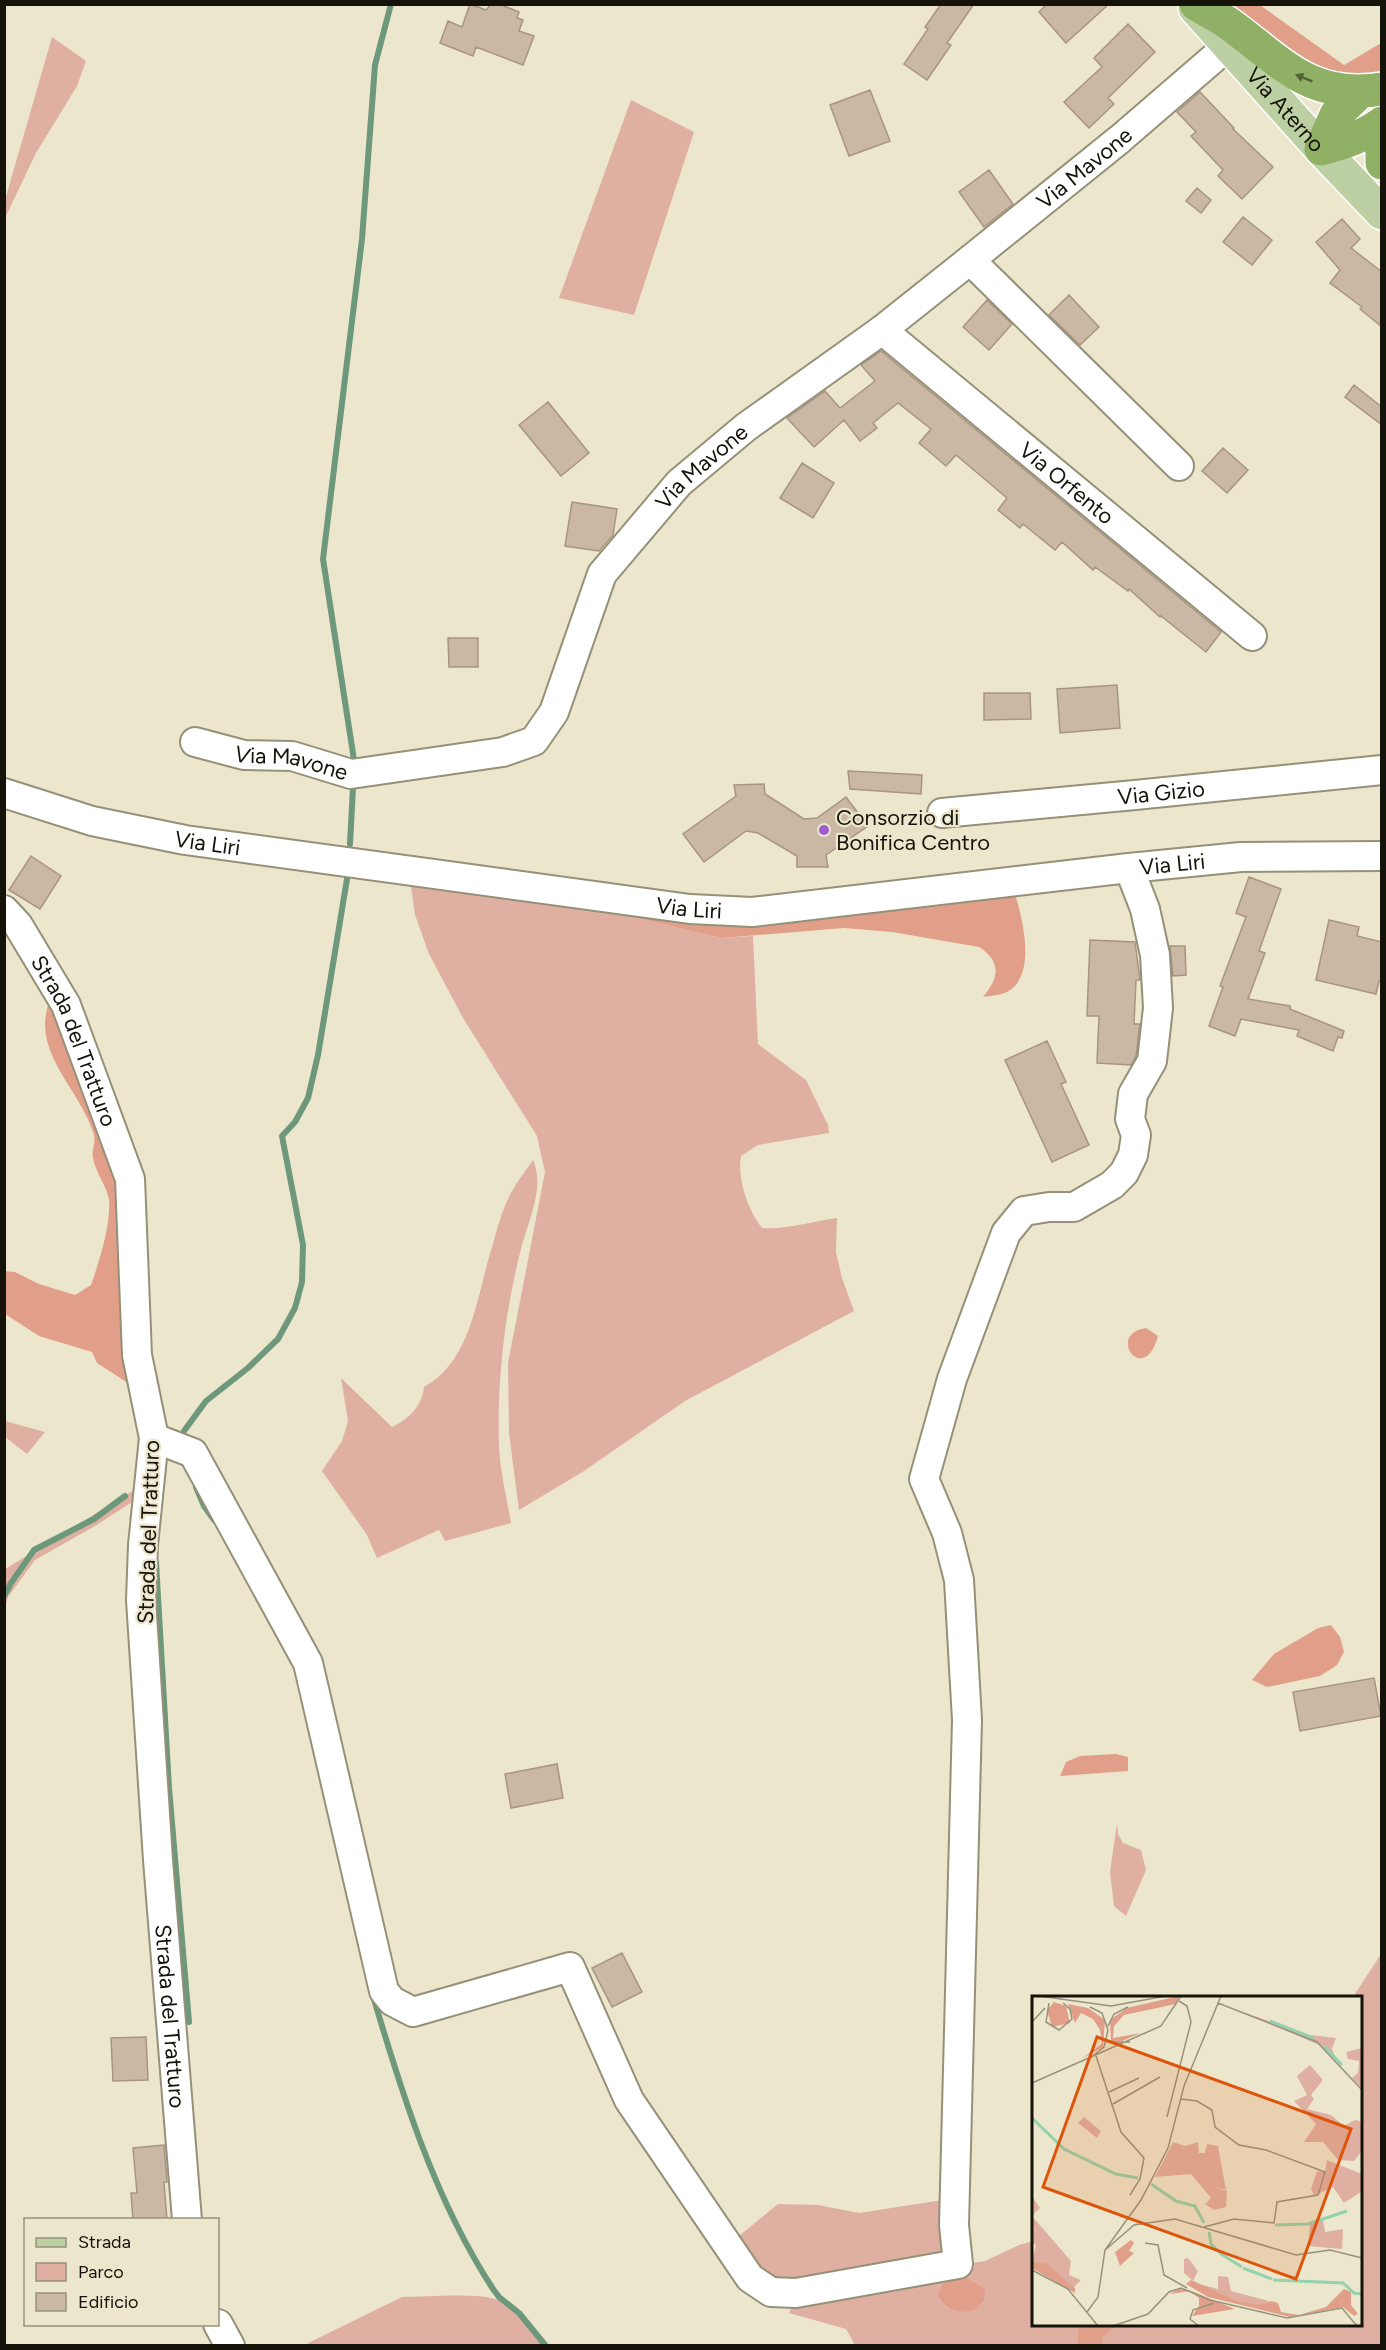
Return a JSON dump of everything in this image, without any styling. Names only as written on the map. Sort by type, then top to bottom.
[{"type":"highway","points":[[1194,4],[1235,28],[1292,73],[1327,87],[1371,91]]},
{"type":"highway","points":[[1321,149],[1336,115],[1371,91]]},
{"type":"highway","points":[[1321,149],[1352,141],[1382,124]]},
{"type":"highway","points":[[1382,124],[1380,136],[1382,163]]},
{"type":"main road","name":"Via Aterno","points":[[1194,4],[1321,149],[1382,213]]},
{"type":"street","name":"Via Mavone","points":[[195,742],[244,755],[292,756],[351,774],[503,752],[534,741],[554,712],[602,574],[679,483],[746,427],[882,330],[970,260],[1120,139],[1229,45]]},
{"type":"street","points":[[970,260],[1179,466]]},
{"type":"street","name":"Via Orfento","points":[[882,330],[1252,636]]},
{"type":"street","name":"Via Gizio","points":[[942,813],[1382,770]]},
{"type":"street","name":"Via Liri","points":[[4,793],[92,821],[186,840],[690,909],[752,912],[1241,857],[1382,856]]},
{"type":"street","points":[[154,1438],[193,1453],[308,1663],[384,1991],[392,2001],[413,2012],[570,1967],[629,2100],[750,2278],[771,2292],[796,2293],[958,2264],[954,2225],[967,1720],[959,1580],[947,1533],[924,1479],[952,1379],[1005,1233],[1024,1211],[1049,1207],[1074,1207],[1112,1185],[1125,1173],[1133,1155],[1136,1135],[1130,1119],[1133,1094],[1152,1061],[1158,1008],[1155,955],[1144,909],[1129,868]]},
{"type":"street","name":"Strada del Tratturo","points":[[4,910],[18,925],[66,1005],[130,1179],[137,1355],[154,1438],[143,1545],[141,1600],[158,1860],[188,2218]]},
{"type":"street","points":[[219,2326],[230,2346]]},
{"type":"green space","points":[[52,37],[86,61],[77,86],[36,153],[5,218],[5,200]]},
{"type":"green space","points":[[631,100],[694,132],[634,315],[559,298]]},
{"type":"green space","points":[[415,875],[646,920],[721,938],[753,936],[758,1044],[806,1080],[828,1125],[829,1133],[758,1145],[741,1156],[742,1184],[752,1212],[762,1228],[790,1227],[837,1218],[836,1252],[842,1278],[854,1311],[685,1401],[584,1471],[519,1510],[509,1433],[508,1363],[545,1172],[537,1136],[463,1018],[429,954],[415,915],[411,887]]},
{"type":"green space","points":[[533,1160],[537,1192],[511,1294],[503,1345],[499,1395],[500,1455],[511,1523],[445,1541],[439,1530],[377,1558],[367,1535],[322,1471],[342,1441],[348,1421],[341,1378],[392,1427],[414,1411],[421,1400],[424,1387],[453,1361],[463,1344],[477,1305],[503,1211],[514,1187]]},
{"type":"green space","points":[[5,1421],[45,1432],[27,1454],[5,1437]]},
{"type":"green space","points":[[144,1484],[140,1497],[35,1560],[8,1597],[5,1608],[5,1569]]},
{"type":"green space","points":[[1117,1823],[1118,1834],[1123,1843],[1141,1850],[1146,1870],[1126,1916],[1114,1906],[1110,1872]]},
{"type":"green space","points":[[1381,1954],[1381,2345],[1102,2346],[1102,2338],[1117,2326],[1362,2326],[1362,1996],[1354,1996]]},
{"type":"green space","points":[[949,2199],[960,2265],[985,2261],[1032,2241],[1032,2326],[1078,2326],[1077,2345],[855,2345],[846,2329],[789,2313],[796,2295],[729,2244],[778,2204],[818,2205],[859,2213]]},
{"type":"green space","points":[[402,2297],[492,2298],[500,2301],[518,2315],[542,2345],[309,2345],[308,2343]]},
{"type":"shaded area","points":[[1227,5],[1260,5],[1344,65],[1381,43],[1381,81],[1324,76]]},
{"type":"shaded area","points":[[511,894],[747,920],[1015,894],[1024,932],[1025,961],[1022,974],[1007,992],[983,997],[995,977],[996,970],[992,958],[979,947],[892,932],[844,928],[721,938],[646,920]]},
{"type":"shaded area","points":[[53,993],[115,1143],[134,1387],[97,1363],[92,1352],[39,1336],[5,1314],[4,1271],[15,1272],[39,1284],[75,1295],[91,1285],[101,1255],[108,1221],[108,1195],[93,1158],[94,1135],[87,1117],[57,1066],[45,1032],[46,1013]]},
{"type":"shaded area","points":[[1146,1328],[1158,1336],[1152,1351],[1144,1358],[1137,1358],[1131,1354],[1128,1347],[1129,1339],[1134,1332]]},
{"type":"shaded area","points":[[1331,1625],[1340,1637],[1344,1652],[1337,1665],[1320,1676],[1267,1687],[1252,1680],[1274,1654],[1318,1628]]},
{"type":"shaded area","points":[[1116,1754],[1128,1757],[1128,1771],[1060,1776],[1066,1762],[1080,1756]]},
{"type":"shaded area","points":[[967,2278],[985,2289],[984,2300],[975,2310],[963,2312],[953,2310],[944,2304],[938,2294],[947,2281]]},
{"type":"shaded area","points":[[1078,2326],[1117,2326],[1102,2338],[1102,2345],[1077,2346]]},
{"type":"building","points":[[470,4],[486,10],[491,4],[499,4],[519,12],[517,18],[523,20],[519,31],[534,36],[523,65],[476,47],[473,56],[440,43],[448,21],[462,27]]},
{"type":"building","points":[[941,4],[974,4],[947,43],[951,45],[927,80],[904,64],[928,29],[925,27]]},
{"type":"building","points":[[1047,4],[1109,4],[1066,43],[1039,12]]},
{"type":"building","points":[[1128,24],[1155,52],[1108,98],[1114,104],[1089,128],[1064,102],[1102,67],[1094,58]]},
{"type":"building","points":[[870,90],[890,141],[849,156],[830,105]]},
{"type":"building","points":[[1200,92],[1233,129],[1273,167],[1242,199],[1218,176],[1223,170],[1191,136],[1196,132],[1177,112]]},
{"type":"building","points":[[989,170],[1013,204],[984,227],[959,192]]},
{"type":"building","points":[[1197,188],[1211,200],[1201,213],[1186,201]]},
{"type":"building","points":[[1243,217],[1272,240],[1252,265],[1223,242]]},
{"type":"building","points":[[1342,219],[1360,239],[1351,248],[1382,272],[1382,327],[1360,309],[1362,307],[1330,283],[1340,270],[1316,242]]},
{"type":"building","points":[[1069,295],[1099,327],[1080,345],[1049,315]]},
{"type":"building","points":[[987,300],[1012,324],[989,350],[963,327]]},
{"type":"building","points":[[881,351],[1221,632],[1206,652],[1160,617],[1129,589],[1128,591],[1095,567],[1093,570],[1062,542],[1055,550],[1023,524],[1020,528],[998,510],[1007,498],[956,455],[946,466],[919,443],[931,429],[898,403],[873,423],[877,428],[860,441],[844,420],[814,447],[787,418],[825,391],[840,408],[875,381],[861,365]]},
{"type":"building","points":[[1354,385],[1382,407],[1382,425],[1345,397]]},
{"type":"building","points":[[548,402],[589,453],[561,476],[519,425]]},
{"type":"building","points":[[1223,448],[1248,470],[1227,493],[1202,471]]},
{"type":"building","points":[[802,463],[834,483],[813,518],[780,498]]},
{"type":"building","points":[[572,502],[617,509],[613,535],[599,551],[565,546]]},
{"type":"building","points":[[448,638],[478,638],[478,667],[449,667]]},
{"type":"building","points":[[1117,685],[1120,728],[1060,733],[1057,689]]},
{"type":"building","points":[[984,693],[1030,693],[1031,719],[984,720]]},
{"type":"building","points":[[848,771],[922,775],[921,794],[850,789]]},
{"type":"building","points":[[764,784],[765,794],[804,819],[817,818],[846,797],[868,826],[826,855],[828,867],[797,867],[797,856],[758,833],[746,831],[704,862],[683,834],[736,796],[734,785]]},
{"type":"building","points":[[31,856],[61,876],[40,909],[9,890]]},
{"type":"building","points":[[1249,877],[1281,889],[1259,951],[1265,953],[1248,999],[1290,1006],[1290,1009],[1344,1031],[1342,1038],[1338,1037],[1333,1051],[1297,1036],[1299,1030],[1241,1019],[1235,1036],[1209,1026],[1223,987],[1220,986],[1246,917],[1236,913]]},
{"type":"building","points":[[1329,920],[1359,927],[1357,936],[1382,942],[1382,981],[1379,981],[1376,994],[1316,980]]},
{"type":"building","points":[[1090,940],[1135,942],[1140,980],[1136,980],[1134,1024],[1140,1024],[1136,1056],[1131,1065],[1097,1063],[1099,1016],[1087,1016]]},
{"type":"building","points":[[1170,946],[1185,946],[1186,975],[1173,976]]},
{"type":"building","points":[[1047,1041],[1066,1082],[1061,1084],[1089,1145],[1052,1162],[1005,1060]]},
{"type":"building","points":[[1374,1678],[1381,1716],[1300,1731],[1293,1692]]},
{"type":"building","points":[[557,1764],[563,1798],[511,1808],[505,1774]]},
{"type":"building","points":[[622,1953],[642,1992],[612,2007],[592,1968]]},
{"type":"building","points":[[146,2037],[148,2080],[113,2081],[111,2038]]},
{"type":"building","points":[[164,2145],[167,2218],[133,2218],[131,2193],[137,2193],[133,2148]]},
{"type":"waterway","points":[[354,760],[323,559],[362,239],[375,65],[391,4]]},
{"type":"waterway","points":[[350,844],[353,788]]},
{"type":"waterway","points":[[184,1431],[206,1401],[248,1368],[278,1339],[295,1308],[302,1282],[303,1245],[282,1136],[295,1122],[308,1098],[318,1055],[347,879]]},
{"type":"waterway","points":[[196,1487],[204,1506],[214,1520]]},
{"type":"waterway","points":[[4,1596],[34,1550],[94,1519],[125,1496]]},
{"type":"waterway","points":[[156,1562],[169,1788],[189,2022]]},
{"type":"waterway","points":[[373,1996],[422,2147],[454,2220],[493,2289],[499,2297],[519,2313],[546,2346]]},
{"type":"place","name":"Consorzio di Bonifica Centro","points":[[824,830]]}]
